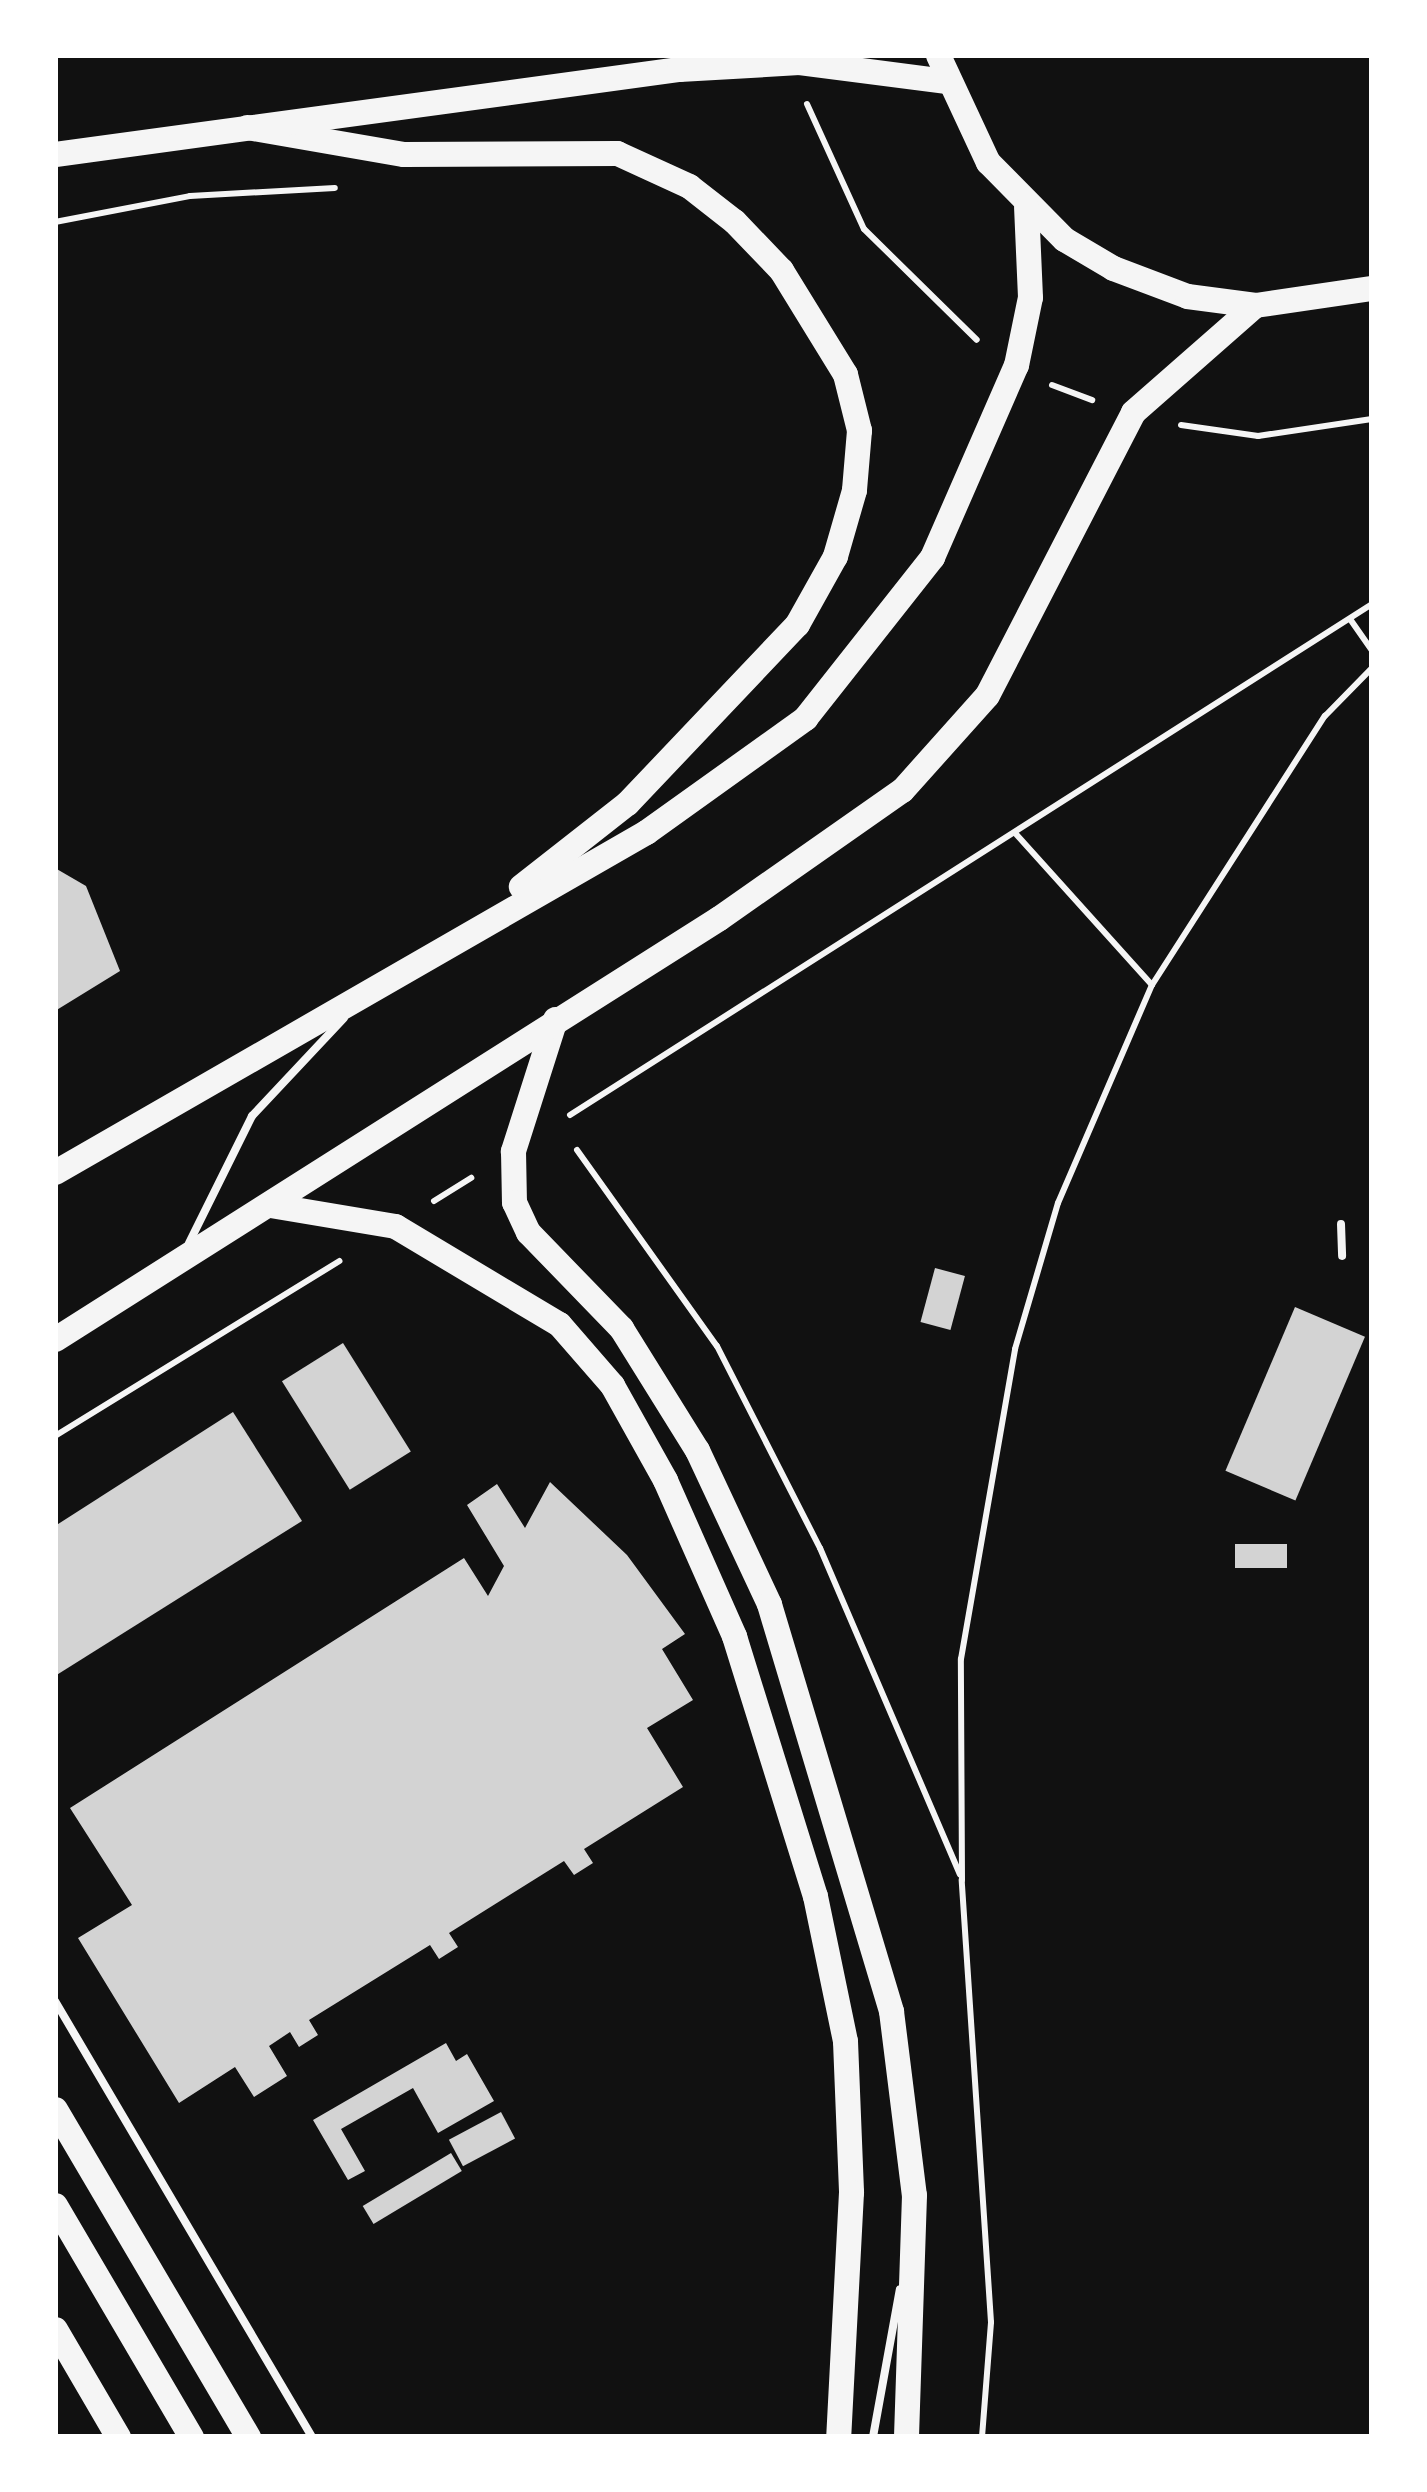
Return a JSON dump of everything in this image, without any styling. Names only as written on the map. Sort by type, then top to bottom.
[{"type":"main road","points":[[938,55],[946,82],[988,162],[1026,206],[1113,268],[1187,296],[1256,305],[1372,288]]},
{"type":"main road","points":[[55,154],[679,69],[799,62],[946,82]]},
{"type":"main road","points":[[247,127],[404,154],[617,153],[690,186],[734,220],[781,270],[845,374],[859,430],[854,490],[834,556],[797,624],[626,803],[466,931]]},
{"type":"main road","points":[[55,1172],[739,774],[851,670],[932,557],[1016,365],[1030,297],[1026,206]]},
{"type":"main road","points":[[55,1339],[270,1205],[902,790],[987,695],[1132,412],[1256,305]]},
{"type":"main road","points":[[556,1019],[508,1184],[528,1232],[661,1385],[768,1604],[890,2012],[914,2195],[906,2437]]},
{"type":"main road","points":[[270,1205],[395,1226],[559,1324],[612,1384],[664,1480],[740,1654],[815,1896],[845,2041],[851,2192],[838,2437]]},
{"type":"main road","points":[[55,2109],[248,2437]]},
{"type":"main road","points":[[55,2205],[191,2437]]},
{"type":"main road","points":[[55,2329],[118,2437]]},
{"type":"lane","points":[[182,1260],[252,1116],[370,989]]},
{"type":"lane","points":[[1342,1224],[1342,1256]]},
{"type":"lane","points":[[55,2001],[312,2437]]},
{"type":"lane","points":[[873,2437],[914,2195]]},
{"type":"path","points":[[807,105],[864,230],[910,284],[992,352]]},
{"type":"path","points":[[55,222],[190,196],[349,187]]},
{"type":"path","points":[[1042,380],[1074,395]]},
{"type":"path","points":[[1192,428],[1258,436],[1372,419]]},
{"type":"path","points":[[1152,985],[1016,834],[1372,604]]},
{"type":"path","points":[[1350,619],[1372,650]]},
{"type":"path","points":[[982,2437],[988,2204],[962,1880],[960,1660],[1015,1350],[1058,1203],[1152,985],[1325,716],[1372,668]]},
{"type":"path","points":[[577,1150],[717,1346],[820,1548],[962,1880]]},
{"type":"building","points":[[55,868],[86,886],[120,971],[55,1011]]},
{"type":"building","points":[[935,1268],[965,1276],[950,1330],[921,1322]]},
{"type":"building","points":[[1295,1307],[1365,1337],[1295,1501],[1225,1471]]},
{"type":"building","points":[[343,1343],[411,1452],[350,1490],[282,1381]]},
{"type":"building","points":[[233,1412],[302,1521],[55,1676],[55,1526]]},
{"type":"building","points":[[550,1482],[627,1555],[685,1634],[662,1649],[693,1700],[647,1728],[683,1787],[584,1849],[593,1863],[574,1875],[564,1861],[449,1933],[458,1947],[439,1959],[430,1945],[309,2020],[318,2035],[299,2047],[290,2032],[269,2046],[287,2076],[254,2097],[235,2067],[179,2103],[78,1938],[132,1905],[70,1808],[464,1558],[488,1596],[504,1566],[467,1505],[497,1484],[525,1528]]},
{"type":"building","points":[[1235,1544],[1287,1544],[1287,1568],[1235,1568]]},
{"type":"building","points":[[446,2043],[456,2061],[467,2054],[494,2101],[438,2133],[413,2088],[341,2129],[365,2171],[348,2180],[313,2120]]},
{"type":"building","points":[[501,2112],[515,2138],[463,2166],[449,2140]]},
{"type":"building","points":[[451,2153],[462,2171],[374,2224],[363,2206]]}]
